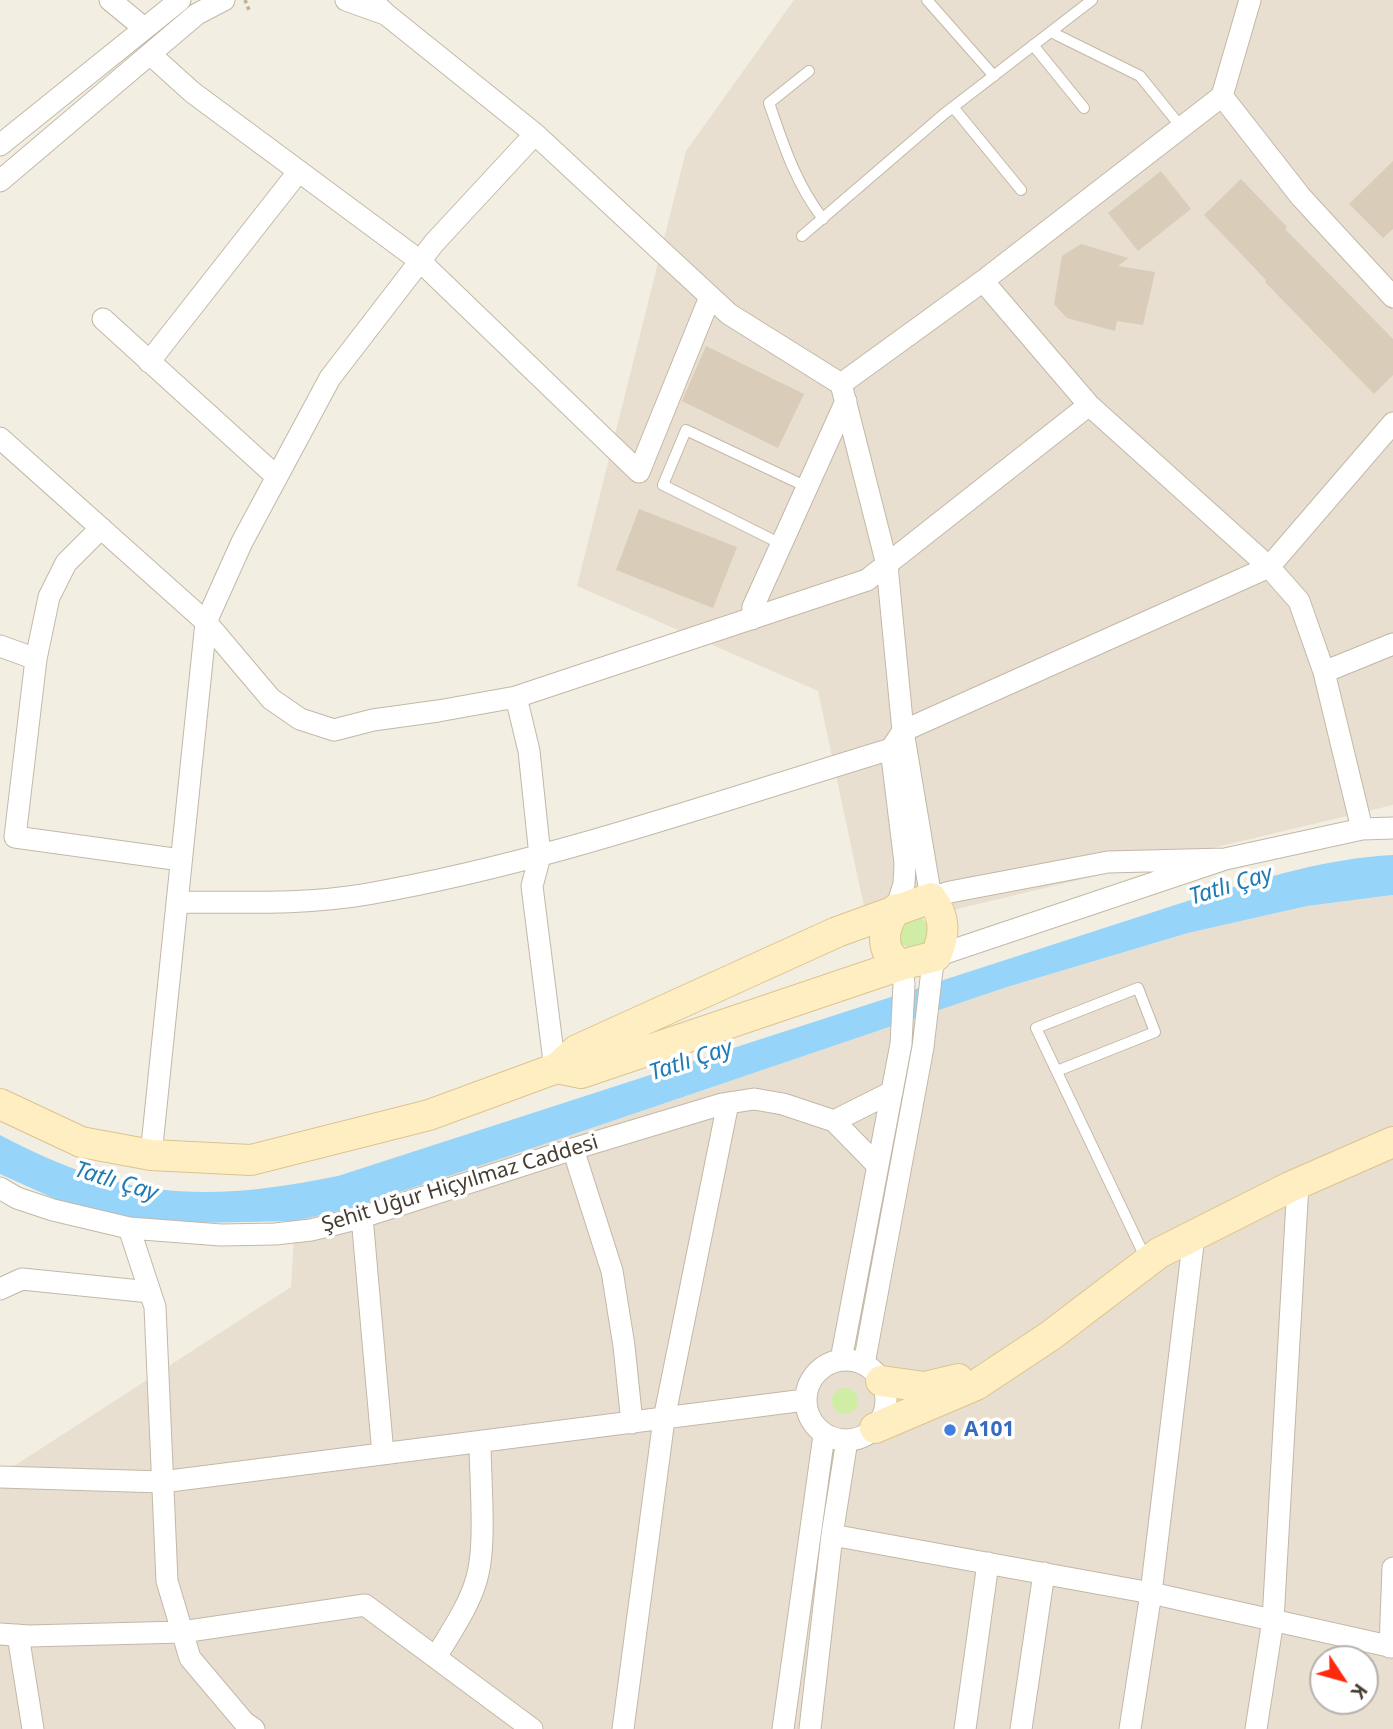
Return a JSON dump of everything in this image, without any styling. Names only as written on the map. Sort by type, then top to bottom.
[{"type":"street","points":[[110,0],[144,29]]},
{"type":"street","points":[[0,145],[180,0]]},
{"type":"street","points":[[0,181],[197,14],[224,0]]},
{"type":"street","points":[[346,0],[379,7],[536,134],[729,314],[843,393],[887,565],[905,863],[904,884],[885,931],[888,955],[902,972],[902,1030],[841,1360]]},
{"type":"street","points":[[752,619],[753,607],[807,487],[843,393],[1222,96],[1250,0]]},
{"type":"street","points":[[150,54],[192,92],[420,261],[639,472],[710,297]]},
{"type":"street","points":[[1222,96],[1301,197],[1393,297]]},
{"type":"street","points":[[151,1155],[206,622],[242,542],[330,378],[434,243],[536,134]]},
{"type":"street","points":[[149,362],[299,171]]},
{"type":"street","points":[[983,281],[1090,405],[1269,567],[1299,601],[1324,672],[1362,829]]},
{"type":"street","points":[[103,319],[277,477]]},
{"type":"street","points":[[0,438],[206,622],[271,699],[300,719],[334,730],[373,720],[516,697],[867,580],[1090,405]]},
{"type":"street","points":[[177,902],[284,902],[367,894],[540,856],[897,740],[1269,567],[1393,422]]},
{"type":"street","points":[[101,528],[66,563],[49,597],[36,659],[15,837],[181,860]]},
{"type":"street","points":[[1324,672],[1393,644]]},
{"type":"street","points":[[0,646],[36,659]]},
{"type":"street","points":[[516,697],[529,751],[540,856],[532,886],[556,1068]]},
{"type":"street","points":[[875,1428],[886,1405],[885,1393],[873,1373],[934,963],[941,944],[943,919],[931,898],[897,740]]},
{"type":"street","points":[[556,1068],[581,1073],[934,963],[1225,859],[1362,829],[1393,828]]},
{"type":"street","points":[[0,1104],[81,1142],[151,1155],[251,1160],[429,1115],[556,1068],[576,1050],[837,932],[950,892],[1108,862],[1225,859]]},
{"type":"street","points":[[878,1166],[834,1121],[892,1092]]},
{"type":"street","name":"Şehit Uğur Hiçyılmaz Caddesi","points":[[0,1188],[17,1198],[53,1210],[129,1228],[221,1235],[275,1234],[331,1226],[728,1103],[754,1099],[783,1104],[834,1121]]},
{"type":"street","points":[[623,1729],[664,1419],[728,1103]]},
{"type":"street","points":[[1051,1336],[961,1378],[925,1387],[873,1373],[841,1360],[825,1366],[814,1375],[807,1387],[807,1413],[814,1426],[824,1435],[837,1440],[847,1440],[864,1436],[875,1428],[976,1385],[1051,1336],[1159,1253],[1298,1184],[1393,1142]]},
{"type":"street","points":[[573,1149],[612,1271],[624,1346],[632,1423]]},
{"type":"street","points":[[1256,1729],[1273,1620],[1298,1184]]},
{"type":"street","points":[[362,1217],[383,1454]]},
{"type":"street","points":[[129,1228],[155,1307],[167,1581],[190,1658],[244,1722],[254,1729]]},
{"type":"street","points":[[1130,1729],[1150,1593],[1194,1236]]},
{"type":"street","points":[[0,1289],[22,1279],[150,1292]]},
{"type":"street","points":[[0,1477],[162,1482],[805,1400]]},
{"type":"street","points":[[783,1729],[824,1435]]},
{"type":"street","points":[[810,1729],[832,1535],[847,1440]]},
{"type":"street","points":[[436,1657],[471,1596],[477,1579],[481,1558],[480,1442]]},
{"type":"street","points":[[832,1535],[1150,1593],[1392,1647],[1393,1569]]},
{"type":"street","points":[[965,1729],[988,1563]]},
{"type":"street","points":[[1021,1729],[1044,1573]]},
{"type":"street","points":[[33,1729],[9,1635],[183,1632],[365,1605],[533,1729]]},
{"type":"lane","points":[[927,0],[994,76]]},
{"type":"lane","points":[[802,236],[953,107],[1092,0]]},
{"type":"lane","points":[[1051,32],[1140,75],[1182,128]]},
{"type":"lane","points":[[1033,45],[1084,108]]},
{"type":"lane","points":[[809,71],[769,103],[789,163],[805,195],[823,219]]},
{"type":"lane","points":[[953,107],[1021,190]]},
{"type":"lane","points":[[781,544],[663,485],[686,430],[807,487]]},
{"type":"lane","points":[[1057,1071],[1155,1032],[1138,988],[1036,1028],[1147,1262]]},
{"type":"path","points":[[245,0],[249,10]]},
{"type":"shaded area","points":[[794,0],[1393,0],[1393,805],[869,930],[818,691],[577,586],[686,151]]},
{"type":"shaded area","points":[[1393,895],[1393,1729],[0,1729],[0,1475],[291,1287],[295,1221],[518,1153],[1007,987],[1188,933],[1307,906]]},
{"type":"green space","points":[[921,917],[928,925],[926,942],[910,947],[903,945],[897,925]]},
{"type":"green space","points":[[845,1388],[855,1391],[858,1401],[855,1411],[845,1414],[835,1411],[832,1401],[835,1391]]},
{"type":"water","name":"Tatlı Çay","points":[[1393,855],[1393,895],[1307,906],[1188,933],[1007,987],[351,1208],[295,1221],[194,1223],[137,1219],[62,1202],[0,1174],[0,1135],[44,1157],[85,1173],[125,1184],[165,1190],[247,1190],[338,1176],[1203,896],[1321,865]]},
{"type":"building","points":[[1393,161],[1393,229],[1383,238],[1349,204]]},
{"type":"building","points":[[1161,171],[1191,209],[1138,251],[1108,213]]},
{"type":"building","points":[[1241,179],[1287,227],[1285,229],[1393,339],[1393,375],[1374,394],[1204,215]]},
{"type":"building","points":[[1081,244],[1128,258],[1118,266],[1155,272],[1143,325],[1117,321],[1115,331],[1067,318],[1054,304],[1062,256]]},
{"type":"building","points":[[706,346],[804,394],[778,448],[682,401]]},
{"type":"building","points":[[639,509],[737,547],[713,608],[616,570]]},
{"type":"place","name":"A101","points":[[950,1430]]}]
